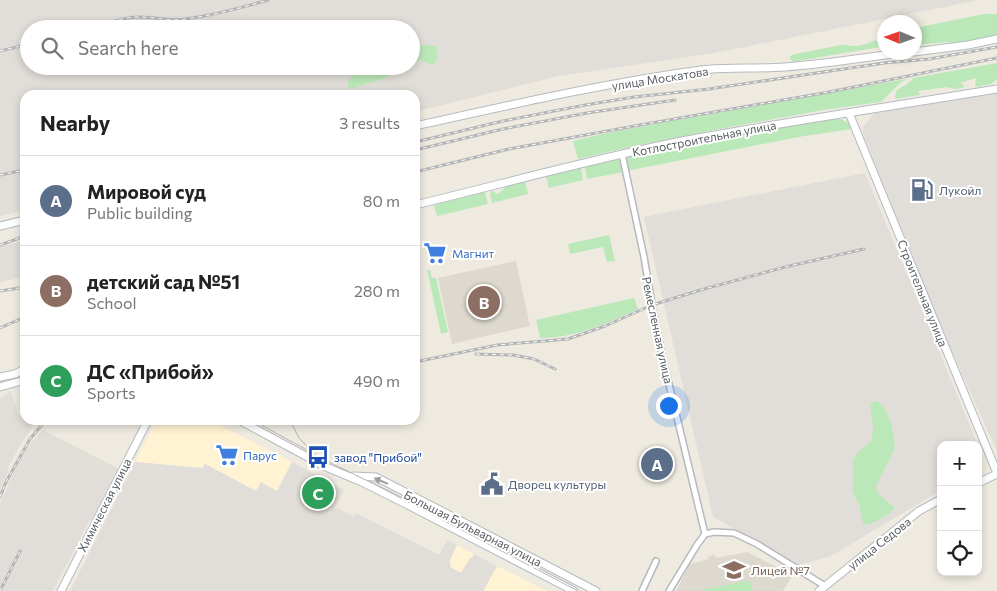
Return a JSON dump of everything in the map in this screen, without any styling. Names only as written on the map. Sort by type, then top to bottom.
[{"type":"main road","points":[[922,51],[997,39]]},
{"type":"main road","name":"улица Москатова","points":[[420,125],[524,102],[704,70],[783,67],[877,56]]},
{"type":"main road","name":"Котлостроительная улица","points":[[420,204],[687,140],[997,89]]},
{"type":"main road","name":"Строительная улица","points":[[849,113],[997,474]]},
{"type":"main road","points":[[0,226],[20,221]]},
{"type":"main road","points":[[0,377],[20,372]]},
{"type":"main road","points":[[0,387],[20,381]]},
{"type":"main road","name":"Химическая улица","points":[[61,591],[145,425]]},
{"type":"main road","name":"Большая Бульварная улица","points":[[248,425],[326,467],[362,482],[574,591]]},
{"type":"main road","points":[[982,481],[997,474]]},
{"type":"main road","name":"Большая Бульварная улица","points":[[347,477],[376,478],[596,591]]},
{"type":"main road","name":"улица Седова","points":[[822,589],[919,511],[937,501]]},
{"type":"street","name":"Ремесленная улица","points":[[622,154],[662,354],[705,534]]},
{"type":"street","points":[[669,591],[705,534],[714,532],[734,533],[757,544],[822,589]]},
{"type":"street","points":[[642,591],[656,561]]},
{"type":"shaded area","points":[[0,0],[979,0],[904,15],[877,15],[877,20],[714,53],[559,76],[420,111],[420,90],[20,90],[20,211],[0,216]]},
{"type":"shaded area","points":[[997,93],[997,451],[942,330],[863,133],[863,127],[877,112]]},
{"type":"shaded area","points":[[865,173],[976,441],[937,441],[937,492],[831,556],[799,565],[713,517],[644,217]]},
{"type":"shaded area","points":[[20,242],[20,278],[0,282],[0,246]]},
{"type":"shaded area","points":[[516,261],[530,326],[452,344],[438,278]]},
{"type":"shaded area","points":[[11,391],[20,416],[20,425],[33,426],[7,469],[9,470],[0,490],[0,398]]},
{"type":"shaded area","points":[[154,425],[220,425],[292,462],[277,491],[256,491],[205,464],[202,468],[135,462]]},
{"type":"shaded area","points":[[43,430],[119,469],[53,591],[0,591],[0,504],[17,465],[30,444]]},
{"type":"shaded area","points":[[135,462],[202,468],[205,464],[256,491],[261,482],[277,491],[292,462],[344,490],[335,507],[354,517],[356,513],[439,555],[447,540],[457,545],[449,562],[451,563],[450,567],[461,573],[474,554],[497,566],[483,591],[70,591]]},
{"type":"shaded area","points":[[457,545],[474,554],[462,573],[450,567],[448,562]]},
{"type":"shaded area","name":"Лицей №7","points":[[747,552],[793,575],[783,591],[676,591],[690,564],[709,559],[708,556],[715,555],[716,558]]},
{"type":"shaded area","points":[[497,566],[547,591],[483,591]]},
{"type":"green space","points":[[984,14],[997,14],[997,35],[985,39],[922,44],[922,27]]},
{"type":"green space","points":[[877,39],[877,48],[793,62],[790,59],[790,56],[795,54],[843,45],[860,45]]},
{"type":"green space","points":[[420,46],[437,47],[437,59],[434,65],[420,61]]},
{"type":"green space","points":[[997,63],[997,79],[991,84],[975,87],[976,78],[960,83],[964,85],[963,88],[947,87],[918,91],[920,95],[895,99],[896,91],[913,78]]},
{"type":"green space","points":[[354,75],[389,75],[350,89],[347,82]]},
{"type":"green space","points":[[906,79],[881,102],[823,110],[725,128],[578,159],[573,141],[617,131]]},
{"type":"green space","points":[[838,118],[849,123],[852,129],[804,136],[626,171],[624,157],[629,155],[798,123]]},
{"type":"green space","points":[[620,158],[623,172],[587,179],[585,167]]},
{"type":"green space","points":[[581,168],[583,180],[549,188],[546,176]]},
{"type":"green space","points":[[525,181],[528,194],[492,203],[491,191],[494,191],[496,194],[508,185]]},
{"type":"green space","points":[[485,192],[488,204],[437,216],[434,205]]},
{"type":"green space","points":[[609,235],[615,261],[607,262],[603,247],[570,254],[568,244]]},
{"type":"green space","points":[[427,270],[430,270],[432,278],[436,278],[448,332],[441,334]]},
{"type":"green space","points":[[634,298],[638,309],[591,329],[554,337],[540,337],[536,320]]},
{"type":"green space","points":[[877,401],[884,407],[892,425],[895,448],[876,486],[877,493],[895,508],[886,516],[867,525],[863,523],[859,505],[853,491],[853,461],[858,452],[872,441],[873,425],[870,403]]},
{"type":"green space","points":[[750,580],[752,591],[703,591],[703,590]]},
{"type":"tram line","points":[[262,425],[329,462],[578,591]]},
{"type":"tram line","points":[[292,425],[299,438],[308,447]]},
{"type":"railway","points":[[180,20],[227,11],[268,0]]},
{"type":"railway","points":[[119,20],[135,17],[175,20]]},
{"type":"railway","points":[[175,20],[180,20]]},
{"type":"railway","points":[[0,51],[20,46]]},
{"type":"railway","points":[[420,141],[503,121],[634,97],[709,89],[884,63],[929,59],[997,47]]},
{"type":"railway","points":[[420,171],[509,149],[829,92],[997,58]]},
{"type":"railway","points":[[420,149],[503,129],[587,113],[675,100]]},
{"type":"railway","points":[[0,175],[20,171]]},
{"type":"railway","points":[[0,245],[20,238]]},
{"type":"railway","points":[[420,361],[497,345],[568,339],[605,326],[652,305],[704,289],[785,267],[864,249]]},
{"type":"railway","points":[[0,291],[20,288]]},
{"type":"railway","points":[[0,328],[20,319]]},
{"type":"railway","points":[[476,354],[513,355],[534,359],[555,369]]},
{"type":"railway","points":[[0,497],[6,482],[30,439],[42,425]]},
{"type":"railway","points":[[0,591],[20,551]]},
{"type":"place","name":"Лукойл","points":[[922,190]]},
{"type":"place","name":"Магнит","points":[[435,253]]},
{"type":"place","name":"детский сад №51","points":[[484,302]]},
{"type":"place","name":"Парус","points":[[227,455]]},
{"type":"place","name":"завод \"Прибой\"","points":[[318,457]]},
{"type":"place","name":"Мировой суд","points":[[657,464]]},
{"type":"place","name":"Дворец культуры","points":[[492,484]]},
{"type":"place","name":"ДC «Прибой»","points":[[318,493]]},
{"type":"place","name":"Лицей №7","points":[[734,570]]}]
